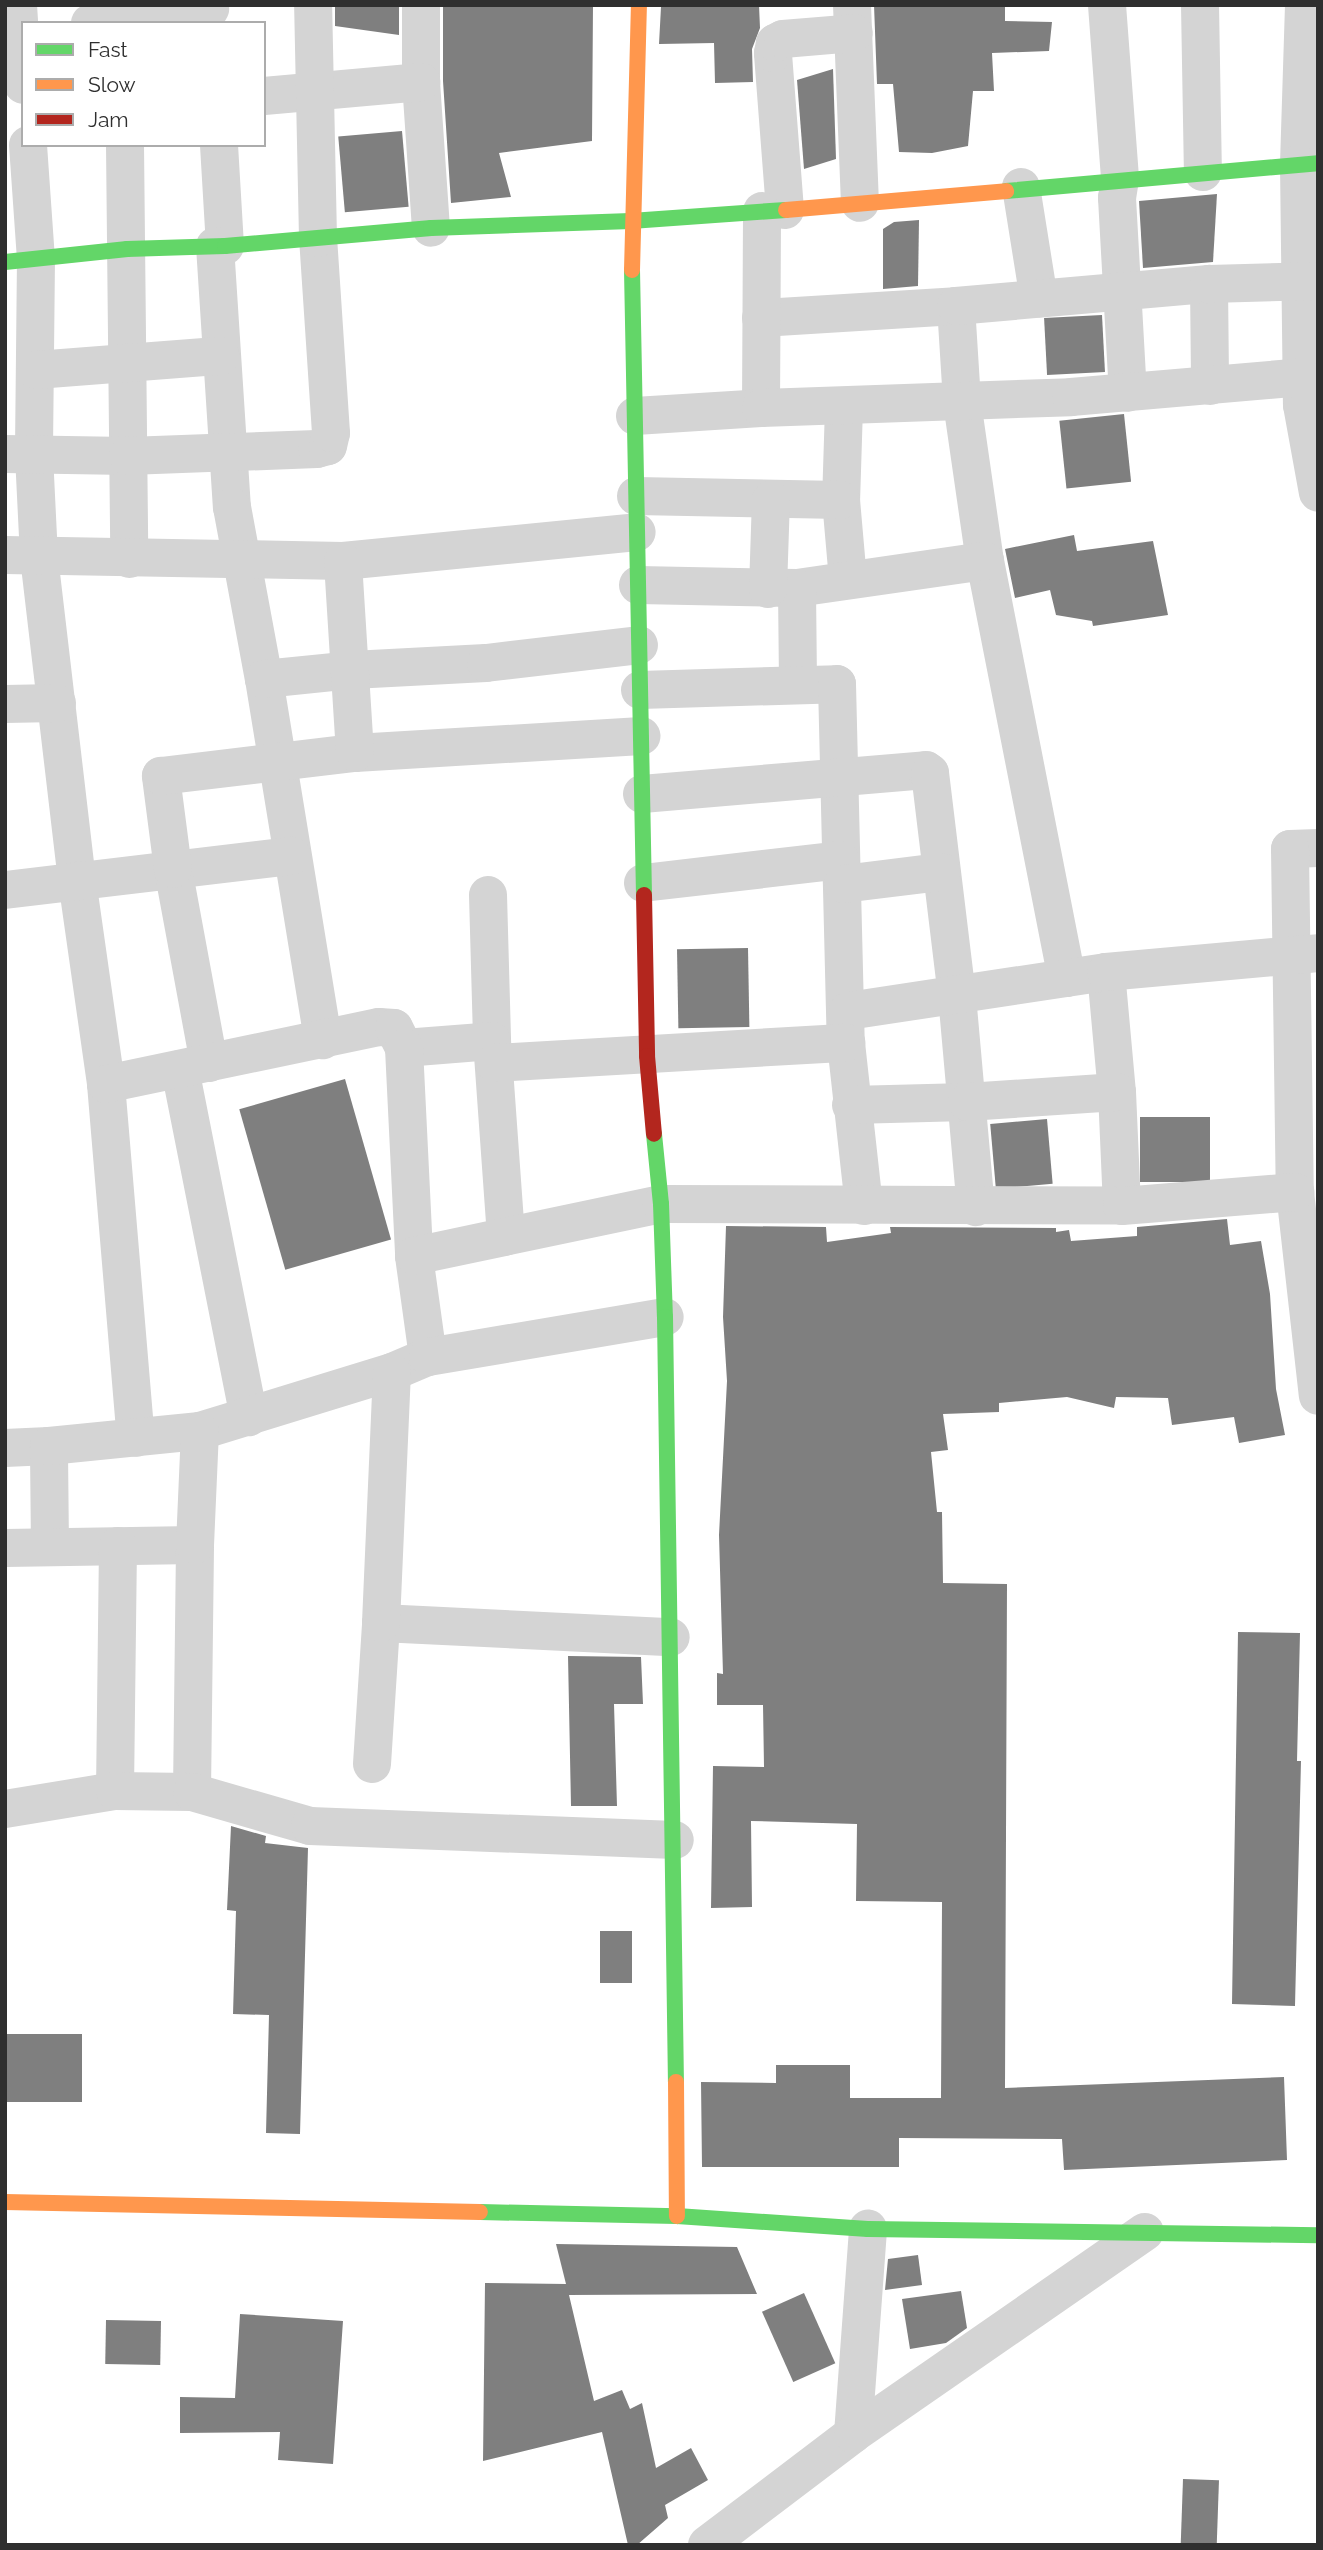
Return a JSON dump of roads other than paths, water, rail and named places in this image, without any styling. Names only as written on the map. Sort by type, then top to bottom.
[{"type":"street","points":[[20,454],[128,456],[317,449],[328,446],[331,439],[318,238],[313,5]]},
{"type":"street","points":[[421,5],[422,82],[431,228]]},
{"type":"street","points":[[639,5],[631,221],[647,1056],[662,1204],[665,1317],[675,1840],[677,2216]]},
{"type":"street","points":[[1107,5],[1120,179],[1117,198],[1128,393]]},
{"type":"street","points":[[1200,5],[1203,172]]},
{"type":"street","points":[[1304,5],[1309,282],[1307,395],[1318,492]]},
{"type":"street","points":[[114,18],[210,12]]},
{"type":"street","points":[[761,408],[761,318],[774,210],[772,53],[775,43],[783,39],[853,19],[860,203]]},
{"type":"street","points":[[16,23],[21,67]]},
{"type":"street","points":[[266,96],[422,82]]},
{"type":"street","points":[[27,147],[21,260],[36,370],[20,454],[22,556],[57,703],[77,880],[106,1084],[136,1438]]},
{"type":"street","points":[[125,147],[125,365],[129,559]]},
{"type":"street","points":[[219,147],[220,356],[232,507],[264,679],[323,1040]]},
{"type":"street","points":[[21,260],[127,249],[220,246],[431,228],[631,221],[1308,163]]},
{"type":"street","points":[[1021,187],[1039,299]]},
{"type":"street","points":[[761,318],[956,306],[1209,284],[1309,282]]},
{"type":"street","points":[[1209,284],[1210,386]]},
{"type":"street","points":[[956,306],[962,402],[985,561],[1066,978]]},
{"type":"street","points":[[36,370],[220,356]]},
{"type":"street","points":[[635,416],[761,408],[962,402],[1210,386],[1307,395]]},
{"type":"street","points":[[844,407],[841,500],[848,580]]},
{"type":"street","points":[[22,556],[129,559],[242,557],[344,561],[637,514],[771,500],[841,500]]},
{"type":"street","points":[[771,500],[797,685]]},
{"type":"street","points":[[344,561],[355,753]]},
{"type":"street","points":[[638,585],[783,589],[985,561]]},
{"type":"street","points":[[264,679],[352,670],[486,663],[639,645]]},
{"type":"street","points":[[640,690],[836,684],[851,1105],[864,1206]]},
{"type":"street","points":[[5,705],[57,703]]},
{"type":"street","points":[[249,1417],[195,1066],[161,776],[355,753],[641,736]]},
{"type":"street","points":[[642,794],[926,770],[930,773],[957,996],[976,1207]]},
{"type":"street","points":[[1318,848],[1290,849],[1304,954],[1306,1049],[1306,1152],[1295,1192],[1318,1396]]},
{"type":"street","points":[[5,890],[292,856]]},
{"type":"street","points":[[643,883],[842,872],[941,872]]},
{"type":"street","points":[[488,895],[493,1052],[506,1236]]},
{"type":"street","points":[[404,1048],[647,1056],[847,1027],[957,996],[1066,978],[1304,954]]},
{"type":"street","points":[[1106,972],[1117,1092],[1122,1206]]},
{"type":"street","points":[[106,1084],[379,1027],[394,1028],[404,1048],[414,1256],[428,1357]]},
{"type":"street","points":[[851,1105],[967,1102],[1117,1092]]},
{"type":"street","points":[[414,1256],[662,1204],[1122,1206],[1295,1192]]},
{"type":"street","points":[[5,1448],[49,1447],[200,1431],[392,1371],[428,1357],[665,1317]]},
{"type":"street","points":[[372,1763],[392,1371]]},
{"type":"street","points":[[192,1792],[195,1545],[200,1431]]},
{"type":"street","points":[[49,1447],[50,1547]]},
{"type":"street","points":[[5,1548],[195,1545]]},
{"type":"street","points":[[115,1791],[118,1546]]},
{"type":"street","points":[[381,1623],[671,1637]]},
{"type":"street","points":[[5,1809],[115,1791],[192,1792],[310,1826],[675,1840]]},
{"type":"street","points":[[5,2202],[677,2216],[867,2229],[1318,2235]]},
{"type":"street","points":[[853,2434],[867,2229]]},
{"type":"street","points":[[707,2545],[853,2434],[1145,2232]]}]
